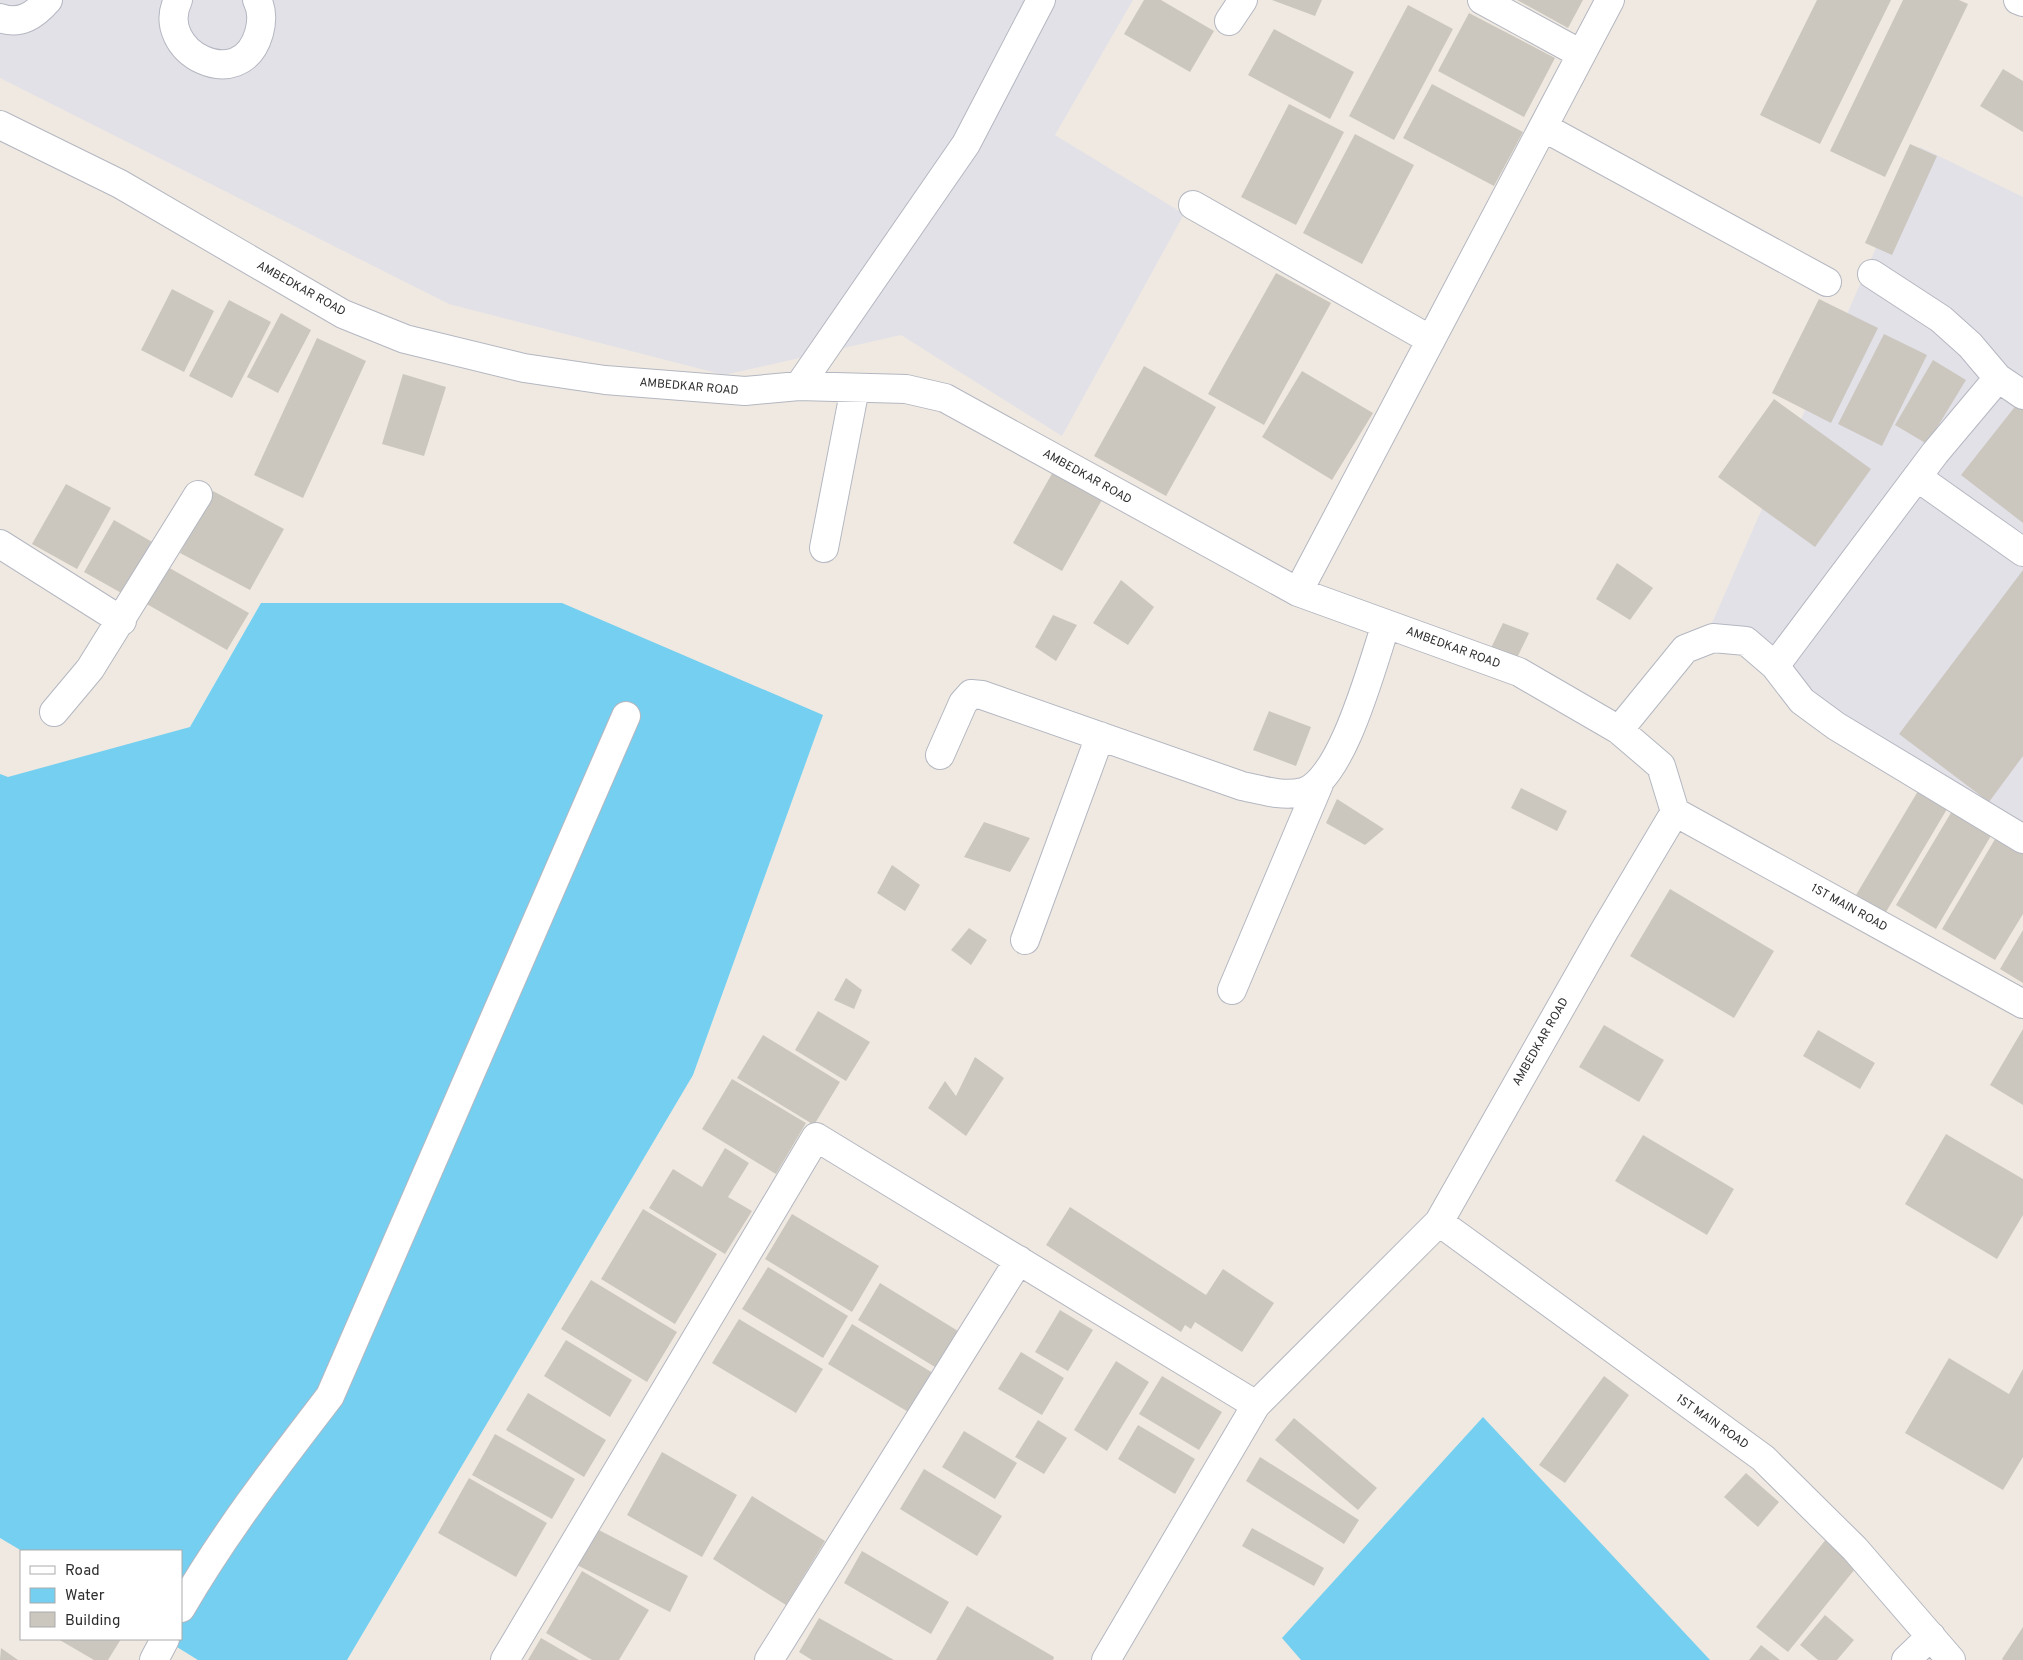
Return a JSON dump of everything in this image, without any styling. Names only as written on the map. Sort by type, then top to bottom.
[{"type":"street","points":[[0,18],[12,22],[24,19],[48,0]]},
{"type":"street","points":[[178,0],[174,8],[174,20],[184,47],[195,57],[210,64],[228,64],[242,60],[257,39],[262,22],[261,6],[257,0]]},
{"type":"street","points":[[799,386],[966,144],[1041,0]]},
{"type":"street","points":[[1482,0],[1581,54]]},
{"type":"street","points":[[1298,592],[1610,0]]},
{"type":"street","points":[[2018,0],[2023,2]]},
{"type":"street","name":"AMBEDKAR ROAD","points":[[0,125],[120,184],[343,314],[405,339],[524,368],[605,380],[746,391],[799,386],[906,389],[945,398],[1298,592],[1519,672],[1619,730],[1661,766],[1675,812],[1438,1222],[1256,1405],[1106,1660]]},
{"type":"street","points":[[1543,127],[1827,282]]},
{"type":"street","points":[[1193,205],[1431,340]]},
{"type":"street","points":[[1872,274],[1941,319],[1970,345],[1998,378],[2023,394]]},
{"type":"street","points":[[1775,666],[1917,477],[1998,378]]},
{"type":"street","points":[[824,548],[855,388]]},
{"type":"street","points":[[1917,477],[2023,552]]},
{"type":"street","points":[[54,712],[90,669],[122,621],[198,495]]},
{"type":"street","points":[[0,544],[122,621]]},
{"type":"street","points":[[1232,990],[1319,784],[1333,767],[1350,728],[1386,624]]},
{"type":"street","points":[[1619,730],[1685,649],[1713,638],[1746,641],[1775,666],[1802,702],[1836,726],[2023,839]]},
{"type":"street","points":[[940,755],[961,708],[971,694],[982,695],[1242,786],[1282,794],[1304,792],[1319,784]]},
{"type":"street","points":[[182,1606],[212,1554],[263,1483],[330,1396],[626,716]]},
{"type":"street","points":[[1025,940],[1100,736]]},
{"type":"street","name":"1ST MAIN ROAD","points":[[1675,812],[2023,1004]]},
{"type":"street","points":[[505,1660],[816,1136],[1256,1405]]},
{"type":"street","name":"1ST MAIN ROAD","points":[[1438,1222],[1763,1458],[1856,1549],[1951,1660]]},
{"type":"street","points":[[769,1660],[1019,1260]]},
{"type":"street","points":[[1906,1660],[1931,1636]]},
{"type":"street","points":[[154,1660],[164,1640]]},
{"type":"shaded area","points":[[0,0],[1133,0],[1055,135],[1184,214],[1062,436],[901,335],[724,375],[449,304],[0,78]]},
{"type":"shaded area","points":[[1920,147],[2023,197],[2023,833],[1709,630]]},
{"type":"water","points":[[261,603],[562,603],[823,715],[693,1075],[347,1660],[198,1660],[166,1640],[182,1640],[182,1550],[20,1550],[0,1538],[0,774],[8,777],[190,727]]},
{"type":"water","points":[[1483,1417],[1710,1660],[1301,1660],[1282,1638]]},
{"type":"building","points":[[1144,0],[1161,0],[1214,31],[1190,72],[1124,34]]},
{"type":"building","points":[[1272,0],[1322,0],[1315,16]]},
{"type":"building","points":[[1517,0],[1583,0],[1568,28]]},
{"type":"building","points":[[1817,0],[1891,0],[1820,144],[1760,115]]},
{"type":"building","points":[[1903,0],[1959,0],[1968,4],[1885,177],[1830,151]]},
{"type":"building","points":[[1408,5],[1453,29],[1394,140],[1349,116]]},
{"type":"building","points":[[1469,13],[1555,58],[1524,117],[1438,71]]},
{"type":"building","points":[[1274,29],[1354,72],[1330,119],[1248,75]]},
{"type":"building","points":[[2003,69],[2023,81],[2023,132],[1980,106]]},
{"type":"building","points":[[1432,84],[1523,132],[1494,186],[1403,138]]},
{"type":"building","points":[[1289,104],[1344,132],[1296,225],[1241,197]]},
{"type":"building","points":[[1355,134],[1414,165],[1362,264],[1303,233]]},
{"type":"building","points":[[1910,144],[1937,156],[1892,255],[1865,243]]},
{"type":"building","points":[[1276,273],[1331,303],[1264,425],[1208,394]]},
{"type":"building","points":[[172,289],[214,311],[184,372],[141,350]]},
{"type":"building","points":[[1819,299],[1878,328],[1831,423],[1772,393]]},
{"type":"building","points":[[229,300],[271,322],[232,398],[189,376]]},
{"type":"building","points":[[281,313],[311,330],[278,393],[247,377]]},
{"type":"building","points":[[1884,334],[1927,355],[1882,446],[1838,424]]},
{"type":"building","points":[[317,338],[366,361],[303,498],[254,475]]},
{"type":"building","points":[[1933,360],[1966,380],[1927,444],[1895,425]]},
{"type":"building","points":[[1144,366],[1216,407],[1166,496],[1094,456]]},
{"type":"building","points":[[1302,371],[1373,413],[1332,480],[1262,437]]},
{"type":"building","points":[[403,374],[446,387],[424,456],[382,444]]},
{"type":"building","points":[[1774,399],[1871,469],[1815,547],[1718,477]]},
{"type":"building","points":[[2021,399],[2023,401],[2023,523],[1961,475]]},
{"type":"building","points":[[1054,470],[1103,498],[1062,571],[1013,543]]},
{"type":"building","points":[[66,484],[111,508],[77,569],[32,544]]},
{"type":"building","points":[[213,491],[284,529],[250,590],[180,553]]},
{"type":"building","points":[[114,520],[161,547],[132,599],[84,572]]},
{"type":"building","points":[[1617,563],[1653,588],[1630,620],[1596,599]]},
{"type":"building","points":[[166,566],[249,613],[227,650],[145,603]]},
{"type":"building","points":[[2023,570],[2023,756],[1989,802],[1899,734]]},
{"type":"building","points":[[1121,580],[1154,607],[1128,645],[1093,623]]},
{"type":"building","points":[[1053,615],[1077,625],[1056,661],[1035,647]]},
{"type":"building","points":[[1503,623],[1529,633],[1516,660],[1491,648]]},
{"type":"building","points":[[1269,711],[1311,727],[1296,766],[1253,750]]},
{"type":"building","points":[[1921,786],[1950,804],[1886,912],[1856,895]]},
{"type":"building","points":[[1521,788],[1567,811],[1557,831],[1511,808]]},
{"type":"building","points":[[1337,799],[1384,829],[1365,845],[1326,823]]},
{"type":"building","points":[[1952,811],[1992,834],[1936,929],[1896,905]]},
{"type":"building","points":[[984,822],[1030,838],[1010,872],[964,857]]},
{"type":"building","points":[[1998,834],[2023,848],[2023,914],[1995,960],[1942,929]]},
{"type":"building","points":[[892,865],[920,885],[905,911],[877,893]]},
{"type":"building","points":[[1670,889],[1774,951],[1734,1018],[1630,956]]},
{"type":"building","points":[[969,928],[987,940],[971,965],[951,950]]},
{"type":"building","points":[[2023,930],[2023,983],[2000,969]]},
{"type":"building","points":[[846,978],[862,990],[854,1009],[834,1000]]},
{"type":"building","points":[[818,1011],[870,1042],[846,1081],[795,1050]]},
{"type":"building","points":[[1604,1025],[1664,1060],[1639,1102],[1579,1067]]},
{"type":"building","points":[[2023,1029],[2023,1105],[1990,1085]]},
{"type":"building","points":[[1818,1030],[1875,1063],[1860,1089],[1803,1056]]},
{"type":"building","points":[[763,1035],[840,1082],[814,1125],[737,1078]]},
{"type":"building","points":[[975,1057],[1004,1078],[966,1136],[928,1108],[945,1081],[956,1096]]},
{"type":"building","points":[[732,1079],[806,1123],[776,1174],[702,1129]]},
{"type":"building","points":[[1946,1134],[2023,1179],[2023,1215],[1997,1259],[1905,1204]]},
{"type":"building","points":[[1643,1135],[1734,1189],[1707,1235],[1615,1181]]},
{"type":"building","points":[[725,1148],[749,1163],[728,1197],[752,1211],[725,1254],[649,1208],[673,1169],[702,1187]]},
{"type":"building","points":[[1070,1207],[1206,1295],[1223,1269],[1274,1303],[1242,1352],[1195,1322],[1191,1329],[1185,1325],[1181,1332],[1046,1245]]},
{"type":"building","points":[[643,1209],[717,1254],[675,1324],[601,1279]]},
{"type":"building","points":[[792,1214],[879,1266],[852,1312],[765,1259]]},
{"type":"building","points":[[768,1267],[848,1316],[823,1358],[742,1309]]},
{"type":"building","points":[[591,1280],[677,1332],[647,1382],[561,1329]]},
{"type":"building","points":[[880,1283],[958,1331],[935,1367],[858,1320]]},
{"type":"building","points":[[1060,1310],[1093,1330],[1068,1371],[1035,1352]]},
{"type":"building","points":[[739,1319],[823,1369],[796,1413],[712,1363]]},
{"type":"building","points":[[852,1324],[933,1373],[910,1413],[828,1364]]},
{"type":"building","points":[[566,1340],[632,1380],[610,1417],[544,1376]]},
{"type":"building","points":[[1021,1352],[1064,1378],[1042,1415],[998,1389]]},
{"type":"building","points":[[1949,1358],[2009,1394],[2023,1369],[2023,1457],[2003,1490],[1905,1433]]},
{"type":"building","points":[[1116,1361],[1149,1382],[1107,1451],[1074,1430]]},
{"type":"building","points":[[1162,1376],[1222,1412],[1199,1450],[1139,1414]]},
{"type":"building","points":[[1604,1376],[1629,1395],[1565,1483],[1539,1465]]},
{"type":"building","points":[[528,1393],[606,1440],[584,1477],[506,1430]]},
{"type":"building","points":[[1294,1418],[1377,1488],[1358,1510],[1275,1440]]},
{"type":"building","points":[[1038,1420],[1067,1438],[1044,1474],[1015,1457]]},
{"type":"building","points":[[1138,1425],[1195,1459],[1175,1494],[1118,1459]]},
{"type":"building","points":[[964,1431],[1017,1463],[995,1499],[942,1467]]},
{"type":"building","points":[[495,1434],[575,1479],[552,1519],[472,1475]]},
{"type":"building","points":[[662,1452],[737,1495],[702,1557],[627,1515]]},
{"type":"building","points":[[1260,1457],[1359,1520],[1344,1544],[1246,1481]]},
{"type":"building","points":[[924,1469],[1002,1516],[977,1556],[900,1509]]},
{"type":"building","points":[[1746,1473],[1779,1502],[1758,1527],[1724,1497]]},
{"type":"building","points":[[469,1478],[547,1523],[516,1577],[438,1533]]},
{"type":"building","points":[[752,1496],[825,1541],[786,1605],[713,1559]]},
{"type":"building","points":[[593,1527],[688,1576],[670,1612],[575,1564]]},
{"type":"building","points":[[1252,1528],[1324,1568],[1314,1586],[1242,1546]]},
{"type":"building","points":[[1827,1538],[1859,1564],[1788,1652],[1756,1627]]},
{"type":"building","points":[[862,1551],[949,1602],[931,1634],[844,1583]]},
{"type":"building","points":[[582,1571],[649,1610],[619,1660],[592,1660],[546,1633]]},
{"type":"building","points":[[967,1606],[1054,1657],[1053,1660],[936,1660]]},
{"type":"building","points":[[1825,1615],[1854,1640],[1837,1660],[1818,1660],[1800,1645]]},
{"type":"building","points":[[819,1618],[894,1660],[812,1660],[799,1652]]},
{"type":"building","points":[[2023,1627],[2023,1660],[2003,1660],[2002,1659]]},
{"type":"building","points":[[541,1638],[579,1660],[528,1660]]},
{"type":"building","points":[[60,1640],[120,1640],[108,1660],[94,1660]]},
{"type":"building","points":[[1761,1645],[1780,1660],[1749,1660]]},
{"type":"building","points":[[1,1648],[18,1660],[0,1660]]}]
